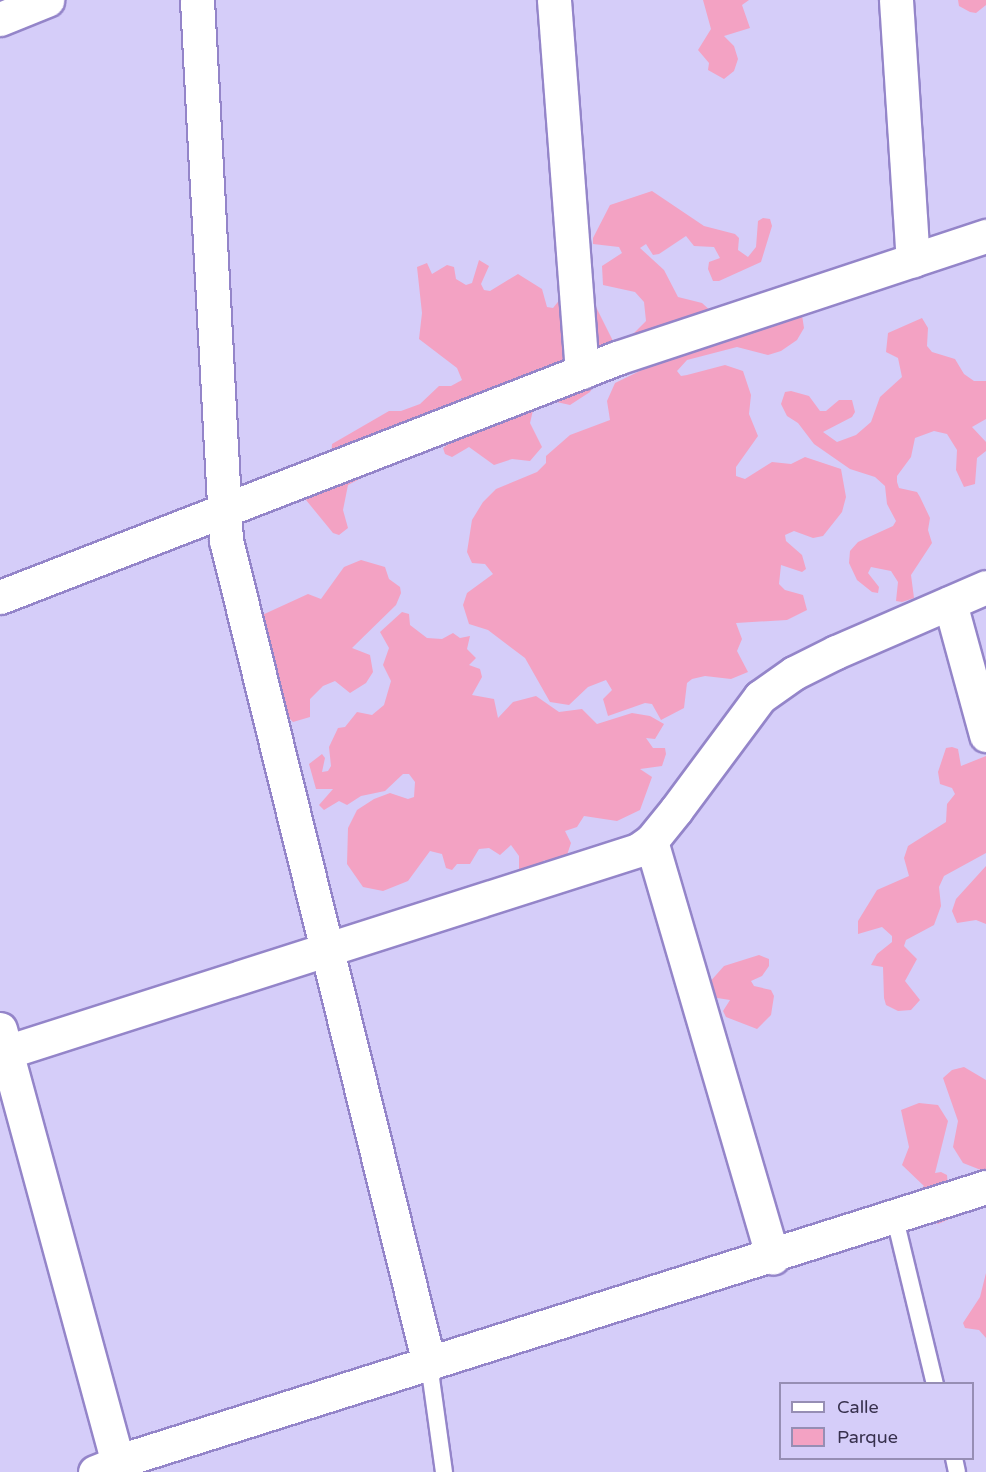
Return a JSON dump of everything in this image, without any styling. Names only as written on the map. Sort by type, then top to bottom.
[{"type":"street","points":[[0,19],[47,0]]},
{"type":"street","points":[[196,0],[225,540],[429,1364]]},
{"type":"street","points":[[554,0],[582,372]]},
{"type":"street","points":[[896,0],[913,260]]},
{"type":"street","points":[[0,597],[224,513],[582,372],[986,236]]},
{"type":"street","points":[[986,587],[794,673],[760,697],[651,841],[622,857],[327,951],[2,1045],[107,1467],[895,1219],[986,1187]]},
{"type":"street","points":[[950,603],[986,735]]},
{"type":"street","points":[[651,841],[773,1257]]},
{"type":"lane","points":[[895,1219],[935,1382]]},
{"type":"lane","points":[[429,1364],[444,1472]]},
{"type":"green space","points":[[703,0],[749,0],[742,5],[750,28],[724,36],[734,46],[738,59],[734,71],[724,79],[708,70],[709,63],[698,50],[711,29]]},
{"type":"green space","points":[[958,0],[986,0],[986,5],[976,13],[970,12],[959,6]]},
{"type":"green space","points":[[652,191],[704,226],[735,234],[739,238],[738,250],[748,257],[756,247],[758,221],[763,218],[770,219],[772,226],[761,262],[719,281],[713,281],[708,269],[709,262],[720,258],[714,247],[694,246],[686,236],[659,254],[653,255],[646,244],[640,248],[664,270],[678,297],[702,303],[712,312],[797,311],[802,315],[804,328],[797,340],[781,351],[768,355],[737,347],[687,360],[677,371],[681,376],[725,365],[743,371],[751,395],[749,414],[758,436],[736,467],[736,476],[745,479],[772,462],[791,464],[805,457],[841,469],[846,497],[842,512],[823,536],[813,538],[794,531],[785,535],[786,541],[802,555],[806,569],[802,572],[781,565],[779,584],[785,590],[803,595],[807,610],[787,620],[736,623],[742,639],[737,651],[748,672],[731,679],[705,676],[692,679],[687,683],[684,708],[661,720],[652,704],[645,703],[608,716],[603,699],[612,690],[606,680],[588,687],[569,705],[550,702],[525,658],[488,630],[469,624],[463,605],[467,593],[493,574],[485,564],[472,563],[467,552],[472,520],[483,502],[496,489],[537,472],[546,463],[546,456],[570,435],[610,420],[607,401],[615,383],[648,367],[651,361],[634,333],[646,321],[644,302],[635,292],[603,285],[602,266],[622,253],[619,247],[593,244],[593,238],[610,205]]},
{"type":"green space","points":[[479,260],[489,266],[481,284],[484,290],[490,291],[518,274],[542,289],[547,307],[553,308],[561,298],[591,297],[615,345],[590,392],[570,405],[552,401],[534,406],[530,423],[542,447],[530,461],[512,459],[494,465],[469,447],[452,457],[445,454],[443,448],[459,437],[379,464],[371,473],[348,485],[343,510],[348,528],[339,535],[333,533],[306,500],[331,456],[332,444],[389,411],[401,411],[420,404],[439,386],[451,386],[462,380],[457,368],[419,339],[422,313],[417,267],[427,263],[432,274],[447,265],[454,267],[456,279],[466,285],[472,283]]},
{"type":"green space","points":[[922,318],[928,328],[927,346],[932,352],[955,359],[964,374],[974,381],[986,381],[986,419],[972,427],[986,442],[986,451],[977,458],[975,484],[964,487],[956,470],[957,450],[947,434],[934,431],[915,438],[911,457],[897,476],[897,482],[899,488],[917,492],[920,497],[930,518],[928,530],[932,543],[911,575],[914,598],[902,602],[896,601],[898,582],[891,571],[871,567],[868,573],[879,587],[878,593],[872,592],[857,580],[849,563],[850,551],[858,542],[893,526],[896,521],[887,504],[885,486],[875,477],[850,469],[814,444],[798,423],[787,416],[781,404],[785,392],[791,391],[809,396],[820,411],[826,411],[839,400],[852,400],[855,412],[852,417],[823,432],[837,442],[856,435],[871,422],[880,397],[902,377],[898,358],[886,352],[888,333]]},
{"type":"green space","points":[[361,560],[385,567],[389,579],[400,587],[401,593],[396,605],[352,648],[370,655],[373,672],[366,683],[350,693],[335,681],[323,686],[310,699],[310,717],[293,722],[284,713],[260,616],[308,594],[321,599],[344,567]]},
{"type":"green space","points":[[402,612],[409,614],[410,625],[427,638],[442,639],[453,633],[460,638],[470,636],[467,649],[476,658],[469,665],[480,669],[482,677],[472,695],[494,699],[498,718],[513,702],[536,696],[559,712],[582,709],[597,724],[632,713],[650,716],[664,724],[655,739],[646,738],[653,748],[665,748],[666,754],[662,766],[640,769],[652,777],[640,810],[617,821],[584,816],[577,827],[565,831],[571,843],[566,858],[549,863],[544,860],[541,868],[519,872],[519,856],[511,845],[500,855],[489,848],[479,849],[470,864],[457,864],[452,870],[446,868],[442,854],[430,851],[408,881],[383,891],[363,887],[347,864],[348,828],[357,810],[374,799],[390,793],[408,799],[414,797],[415,782],[409,774],[403,774],[385,791],[361,796],[347,805],[339,801],[324,810],[319,805],[333,789],[316,789],[309,764],[322,754],[325,758],[322,772],[328,771],[331,766],[329,747],[338,728],[345,727],[357,712],[372,715],[384,705],[391,681],[383,665],[389,648],[380,632]]},
{"type":"green space","points":[[946,748],[958,749],[961,766],[986,756],[986,853],[944,876],[939,887],[941,906],[934,925],[906,940],[904,946],[917,959],[905,981],[920,1000],[911,1010],[898,1011],[886,1005],[883,967],[871,965],[877,954],[892,942],[892,936],[882,927],[858,934],[858,921],[877,890],[909,876],[904,858],[908,846],[946,822],[947,804],[955,794],[952,788],[940,784],[938,772]]},
{"type":"green space","points":[[986,866],[986,924],[976,920],[957,923],[952,911],[956,899]]},
{"type":"green space","points":[[759,955],[769,959],[769,966],[762,976],[751,981],[754,986],[771,990],[774,996],[771,1015],[757,1029],[726,1017],[723,1011],[730,1000],[711,997],[708,984],[724,966]]},
{"type":"green space","points":[[964,1067],[986,1080],[986,1172],[963,1163],[953,1147],[958,1121],[943,1078],[952,1070]]},
{"type":"green space","points":[[919,1103],[938,1105],[948,1121],[935,1173],[941,1172],[947,1175],[948,1187],[984,1204],[938,1224],[923,1215],[915,1194],[924,1186],[902,1165],[909,1147],[901,1110]]},
{"type":"green space","points":[[986,1273],[986,1338],[979,1330],[965,1328],[963,1323],[980,1297]]}]
